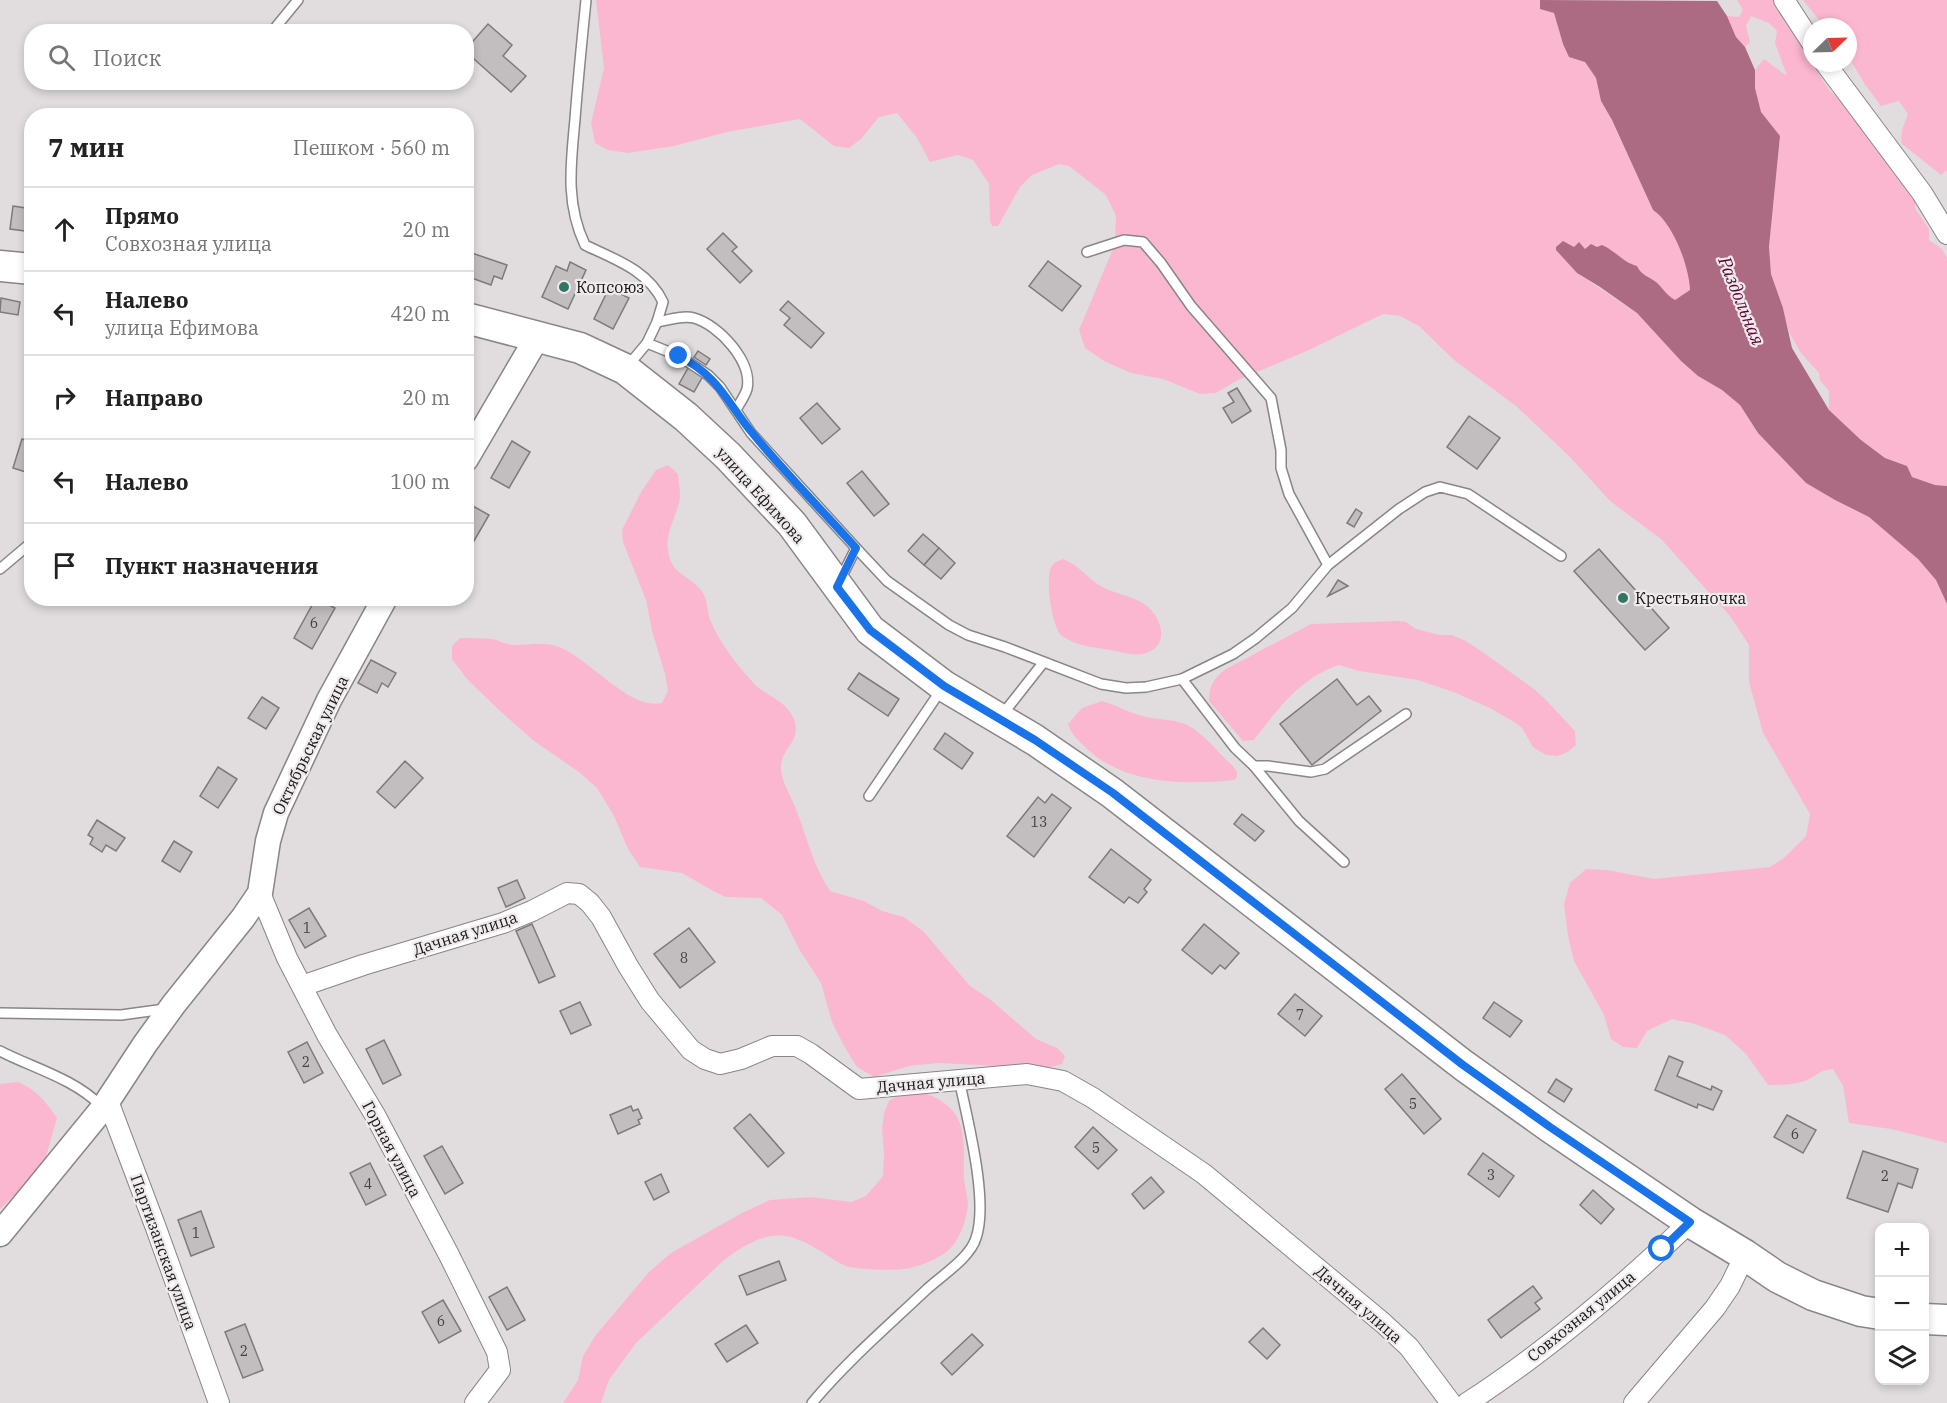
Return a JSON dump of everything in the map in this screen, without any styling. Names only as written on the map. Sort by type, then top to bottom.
[{"type":"main road","points":[[0,266],[24,268]]},
{"type":"main road","name":"улица Ефимова","points":[[474,320],[580,348],[625,369],[686,417],[728,456],[792,524],[870,630],[944,686],[1035,740],[1113,793],[1463,1065],[1690,1222],[1777,1277],[1801,1289],[1861,1311],[1875,1313]]},
{"type":"main road","points":[[1929,1319],[1947,1320]]},
{"type":"street","points":[[1784,0],[1803,29]]},
{"type":"street","points":[[1832,72],[1922,192],[1947,234]]},
{"type":"street","points":[[474,445],[537,336]]},
{"type":"street","name":"Октябрьская улица","points":[[0,1234],[106,1105],[171,1008],[243,918],[260,893],[268,841],[276,813],[329,700],[381,606]]},
{"type":"street","name":"Горная улица","points":[[260,893],[287,958],[327,1035],[375,1115],[497,1352],[500,1370],[475,1403]]},
{"type":"street","name":"Дачная улица","points":[[302,986],[503,923],[567,893],[579,894],[601,917],[650,1001],[691,1050],[705,1059],[720,1064],[741,1059],[772,1046],[797,1046],[859,1089],[1027,1074],[1063,1081],[1094,1098],[1204,1174],[1383,1323],[1409,1347],[1451,1403]]},
{"type":"street","name":"Партизанская улица","points":[[106,1105],[156,1228],[219,1403]]},
{"type":"street","name":"Совхозная улица","points":[[1467,1403],[1572,1326],[1690,1222]]},
{"type":"street","points":[[1634,1403],[1715,1308],[1730,1286],[1745,1255]]},
{"type":"lane","points":[[277,24],[298,0]]},
{"type":"lane","points":[[586,0],[570,159],[572,208],[577,229],[585,245],[622,261],[644,277],[657,289],[663,302],[647,344],[625,369]]},
{"type":"lane","points":[[1087,252],[1124,240],[1143,242],[1191,306],[1271,398],[1281,450],[1281,468],[1289,494],[1328,565]]},
{"type":"lane","points":[[657,322],[685,317],[693,318],[708,324],[722,336],[745,366],[747,390],[736,410]]},
{"type":"lane","points":[[647,344],[679,356],[700,368],[720,387],[752,433],[775,460],[887,581],[949,625],[968,635],[1101,684],[1126,688],[1146,687],[1182,679],[1216,663],[1256,638],[1292,608],[1328,565],[1399,509],[1425,492],[1440,487],[1468,494],[1561,556]]},
{"type":"lane","points":[[837,587],[856,548]]},
{"type":"lane","points":[[0,569],[24,549]]},
{"type":"lane","points":[[999,719],[1043,663]]},
{"type":"lane","points":[[1182,679],[1235,748],[1254,766],[1299,821],[1344,862]]},
{"type":"lane","points":[[869,796],[944,686]]},
{"type":"lane","points":[[1254,766],[1311,772],[1325,768],[1406,714]]},
{"type":"lane","points":[[0,1013],[121,1015],[171,1008]]},
{"type":"lane","points":[[0,1051],[71,1084],[106,1105]]},
{"type":"lane","points":[[812,1403],[868,1343],[963,1258],[976,1239],[980,1209],[975,1159],[959,1079]]},
{"type":"shaded area","points":[[596,0],[1540,0],[1541,9],[1554,13],[1563,44],[1585,62],[1596,78],[1601,101],[1653,210],[1668,225],[1679,246],[1687,270],[1690,291],[1675,300],[1664,293],[1658,284],[1640,273],[1637,266],[1622,260],[1611,249],[1577,273],[1637,313],[1681,361],[1698,376],[1722,390],[1740,405],[1758,433],[1806,483],[1869,517],[1918,559],[1936,580],[1947,604],[1947,1143],[1891,1129],[1849,1123],[1843,1086],[1833,1069],[1798,1083],[1768,1085],[1746,1054],[1725,1035],[1695,1024],[1672,1019],[1647,1031],[1637,1048],[1623,1047],[1611,1039],[1604,1015],[1574,961],[1564,904],[1570,883],[1586,869],[1607,870],[1654,879],[1770,867],[1785,857],[1806,836],[1810,814],[1763,733],[1749,682],[1749,645],[1730,616],[1661,539],[1610,501],[1570,457],[1516,406],[1454,360],[1419,326],[1400,316],[1383,314],[1307,351],[1238,380],[1216,393],[1200,394],[1163,379],[1131,373],[1104,361],[1085,348],[1079,330],[1115,244],[1116,216],[1106,195],[1069,166],[1059,164],[1032,175],[1020,187],[998,226],[992,226],[989,184],[973,160],[958,155],[930,162],[917,138],[897,113],[879,117],[861,139],[849,148],[834,146],[800,119],[727,132],[674,146],[628,153],[608,150],[595,143],[591,123],[604,68]]},
{"type":"shaded area","points":[[1737,0],[1774,0],[1776,2],[1784,21],[1803,42],[1803,72],[1818,72],[1829,90],[1850,109],[1853,117],[1871,136],[1873,144],[1915,200],[1915,208],[1929,229],[1929,240],[1942,249],[1947,258],[1947,486],[1935,485],[1912,477],[1907,466],[1885,458],[1861,440],[1829,410],[1829,391],[1820,380],[1819,373],[1801,353],[1789,332],[1771,274],[1769,247],[1780,137],[1761,113],[1755,88],[1755,70],[1764,59],[1787,76],[1775,43],[1777,31],[1769,23],[1751,16],[1746,26],[1750,42],[1745,47],[1736,37],[1727,16],[1739,17],[1743,10]]},
{"type":"shaded area","points":[[1803,0],[1947,0],[1947,170],[1941,175],[1901,143],[1902,130],[1908,114],[1899,101],[1881,106],[1857,71],[1857,18],[1818,18]]},
{"type":"shaded area","points":[[668,465],[678,474],[680,494],[668,536],[670,558],[676,569],[704,594],[712,624],[735,661],[756,685],[786,707],[794,719],[796,733],[782,759],[782,777],[815,862],[830,891],[864,901],[882,911],[904,917],[924,932],[970,986],[991,1000],[1036,1039],[1057,1048],[1065,1056],[1062,1064],[1038,1068],[938,1063],[909,1066],[874,1077],[857,1067],[832,1022],[821,983],[799,949],[782,915],[761,898],[726,897],[682,873],[640,867],[628,849],[614,816],[597,788],[579,772],[534,741],[500,711],[467,679],[452,659],[452,646],[460,638],[492,639],[511,645],[554,645],[571,653],[623,692],[650,703],[662,703],[668,691],[665,674],[652,631],[646,600],[623,542],[622,530],[641,492],[656,470]]},
{"type":"shaded area","points":[[1063,559],[1102,587],[1147,606],[1160,624],[1161,638],[1154,649],[1142,654],[1132,654],[1085,646],[1062,636],[1052,613],[1049,580],[1053,565]]},
{"type":"shaded area","points":[[1406,622],[1416,629],[1440,635],[1452,635],[1484,653],[1545,699],[1575,731],[1576,745],[1568,752],[1557,756],[1546,755],[1533,747],[1522,728],[1514,722],[1456,693],[1418,680],[1359,671],[1339,665],[1325,670],[1301,686],[1281,706],[1254,740],[1243,741],[1209,701],[1212,684],[1224,670],[1311,624]]},
{"type":"shaded area","points":[[1102,701],[1140,716],[1187,725],[1206,738],[1233,766],[1237,777],[1234,780],[1195,782],[1154,780],[1117,768],[1100,759],[1077,739],[1068,724],[1082,708]]},
{"type":"shaded area","points":[[18,1082],[40,1097],[57,1118],[45,1160],[21,1189],[0,1209],[0,1084]]},
{"type":"shaded area","points":[[923,1093],[950,1108],[956,1115],[962,1130],[964,1179],[968,1206],[959,1235],[946,1252],[928,1262],[910,1268],[868,1269],[846,1266],[808,1244],[785,1236],[760,1239],[723,1261],[636,1343],[609,1380],[601,1403],[563,1403],[578,1380],[583,1356],[595,1336],[649,1272],[671,1253],[770,1200],[811,1197],[851,1202],[866,1196],[883,1176],[882,1129],[884,1113],[889,1101],[897,1096]]},
{"type":"water","name":"Раздольная","points":[[1540,0],[1717,1],[1727,16],[1736,37],[1745,47],[1755,70],[1755,88],[1761,112],[1780,136],[1769,247],[1771,274],[1783,308],[1792,348],[1829,410],[1861,440],[1885,458],[1907,466],[1912,477],[1935,485],[1947,486],[1947,604],[1936,580],[1918,559],[1869,517],[1806,483],[1758,433],[1740,405],[1722,390],[1698,376],[1637,313],[1577,273],[1556,250],[1556,247],[1563,241],[1574,247],[1579,242],[1585,249],[1591,244],[1597,247],[1602,245],[1637,266],[1675,300],[1690,290],[1687,269],[1679,246],[1667,225],[1653,210],[1601,101],[1596,78],[1585,62],[1569,57],[1554,13],[1540,9]]},
{"type":"building","points":[[488,24],[512,45],[503,56],[526,76],[511,92],[474,59],[474,40]]},
{"type":"building","points":[[13,206],[24,208],[24,231],[10,229]]},
{"type":"building","points":[[723,233],[737,247],[732,251],[752,271],[740,283],[707,249]]},
{"type":"building","points":[[474,254],[507,265],[502,279],[494,276],[491,285],[474,279]]},
{"type":"building","points":[[1048,261],[1081,286],[1062,311],[1029,286]]},
{"type":"building","points":[[570,262],[586,270],[568,309],[542,297],[556,266],[567,271]]},
{"type":"building","points":[[609,288],[629,298],[613,329],[594,319]]},
{"type":"building","points":[[1,298],[20,302],[18,315],[0,312]]},
{"type":"building","points":[[788,301],[824,333],[811,348],[784,325],[790,318],[780,310]]},
{"type":"building","points":[[698,351],[710,359],[706,365],[694,357]]},
{"type":"building","points":[[688,368],[703,376],[694,392],[679,384]]},
{"type":"building","points":[[1237,388],[1251,411],[1232,423],[1223,408],[1234,402],[1228,393]]},
{"type":"building","points":[[817,403],[840,429],[822,444],[800,418]]},
{"type":"building","points":[[1469,416],[1500,438],[1477,469],[1447,447]]},
{"type":"building","points":[[22,439],[24,440],[24,471],[13,468]]},
{"type":"building","points":[[512,441],[530,452],[509,488],[491,478]]},
{"type":"building","points":[[862,471],[889,504],[874,516],[847,483]]},
{"type":"building","points":[[474,507],[489,515],[474,541]]},
{"type":"building","points":[[1356,509],[1362,513],[1354,527],[1347,523]]},
{"type":"building","points":[[923,534],[939,548],[924,565],[908,551]]},
{"type":"building","points":[[939,548],[955,563],[941,579],[924,565]]},
{"type":"building","points":[[1599,549],[1669,628],[1645,650],[1574,571]]},
{"type":"building","points":[[1338,580],[1348,586],[1328,596],[1330,593]]},
{"type":"building","points":[[312,606],[335,608],[312,649],[294,638]]},
{"type":"building","points":[[371,660],[396,673],[388,687],[382,683],[377,693],[358,683]]},
{"type":"building","points":[[859,673],[899,699],[888,716],[848,689]]},
{"type":"building","points":[[1337,679],[1357,705],[1369,696],[1381,711],[1312,765],[1280,724]]},
{"type":"building","points":[[262,697],[279,708],[266,729],[248,718]]},
{"type":"building","points":[[945,733],[973,753],[962,769],[934,749]]},
{"type":"building","points":[[405,761],[423,778],[395,808],[377,792]]},
{"type":"building","points":[[218,767],[237,779],[218,808],[200,796]]},
{"type":"building","points":[[1052,794],[1071,808],[1034,857],[1007,836],[1038,797],[1045,803]]},
{"type":"building","points":[[1242,814],[1264,831],[1255,841],[1234,824]]},
{"type":"building","points":[[97,820],[125,838],[116,851],[106,845],[102,852],[90,844],[93,838],[88,835]]},
{"type":"building","points":[[174,841],[192,852],[180,872],[162,861]]},
{"type":"building","points":[[1111,849],[1151,880],[1144,889],[1147,892],[1138,903],[1129,897],[1124,903],[1089,877]]},
{"type":"building","points":[[517,880],[525,898],[506,907],[498,888]]},
{"type":"building","points":[[309,908],[326,936],[305,948],[289,920]]},
{"type":"building","points":[[532,924],[555,976],[539,983],[516,931]]},
{"type":"building","points":[[1204,924],[1239,953],[1225,969],[1220,965],[1212,974],[1182,950]]},
{"type":"building","points":[[689,928],[715,962],[680,988],[654,954]]},
{"type":"building","points":[[1295,994],[1322,1016],[1305,1036],[1278,1014]]},
{"type":"building","points":[[580,1002],[591,1025],[571,1034],[560,1011]]},
{"type":"building","points":[[1494,1002],[1522,1021],[1510,1037],[1483,1018]]},
{"type":"building","points":[[384,1040],[401,1075],[383,1084],[366,1049]]},
{"type":"building","points":[[307,1042],[323,1073],[304,1083],[288,1052]]},
{"type":"building","points":[[1669,1056],[1683,1062],[1677,1076],[1711,1090],[1712,1086],[1722,1091],[1713,1110],[1698,1104],[1697,1108],[1655,1090]]},
{"type":"building","points":[[1402,1074],[1441,1119],[1424,1134],[1385,1089]]},
{"type":"building","points":[[1556,1079],[1572,1089],[1564,1102],[1548,1092]]},
{"type":"building","points":[[631,1106],[633,1111],[638,1109],[642,1118],[638,1120],[640,1124],[618,1134],[610,1115]]},
{"type":"building","points":[[750,1114],[784,1153],[768,1167],[734,1128]]},
{"type":"building","points":[[1787,1115],[1816,1130],[1803,1153],[1774,1137]]},
{"type":"building","points":[[1093,1127],[1117,1150],[1098,1169],[1075,1147]]},
{"type":"building","points":[[442,1146],[463,1183],[445,1194],[424,1156]]},
{"type":"building","points":[[1863,1151],[1918,1169],[1912,1188],[1898,1183],[1888,1212],[1847,1198]]},
{"type":"building","points":[[1483,1153],[1514,1176],[1499,1197],[1468,1174]]},
{"type":"building","points":[[370,1163],[386,1195],[366,1205],[350,1173]]},
{"type":"building","points":[[661,1174],[669,1192],[654,1200],[645,1182]]},
{"type":"building","points":[[1151,1177],[1164,1192],[1144,1209],[1132,1194]]},
{"type":"building","points":[[1593,1190],[1614,1209],[1601,1224],[1580,1205]]},
{"type":"building","points":[[201,1211],[214,1247],[191,1256],[178,1220]]},
{"type":"building","points":[[779,1261],[786,1280],[747,1295],[739,1276]]},
{"type":"building","points":[[1533,1286],[1542,1298],[1535,1303],[1540,1309],[1501,1338],[1488,1320]]},
{"type":"building","points":[[507,1287],[525,1320],[507,1330],[489,1297]]},
{"type":"building","points":[[443,1300],[461,1331],[439,1343],[422,1312]]},
{"type":"building","points":[[245,1324],[263,1370],[243,1378],[225,1332]]},
{"type":"building","points":[[746,1325],[758,1343],[727,1362],[715,1344]]},
{"type":"building","points":[[1263,1328],[1280,1345],[1267,1359],[1249,1342]]},
{"type":"building","points":[[972,1334],[983,1345],[952,1375],[941,1363]]},
{"type":"place","name":"Копсоюз","points":[[564,287]]},
{"type":"place","name":"Крестьяночка","points":[[1623,598]]},
{"type":"route","points":[[679,356],[700,368],[720,387],[752,433],[856,548],[837,587],[870,630],[944,686],[1035,740],[1113,793],[1463,1065],[1690,1222],[1662,1249]]}]
